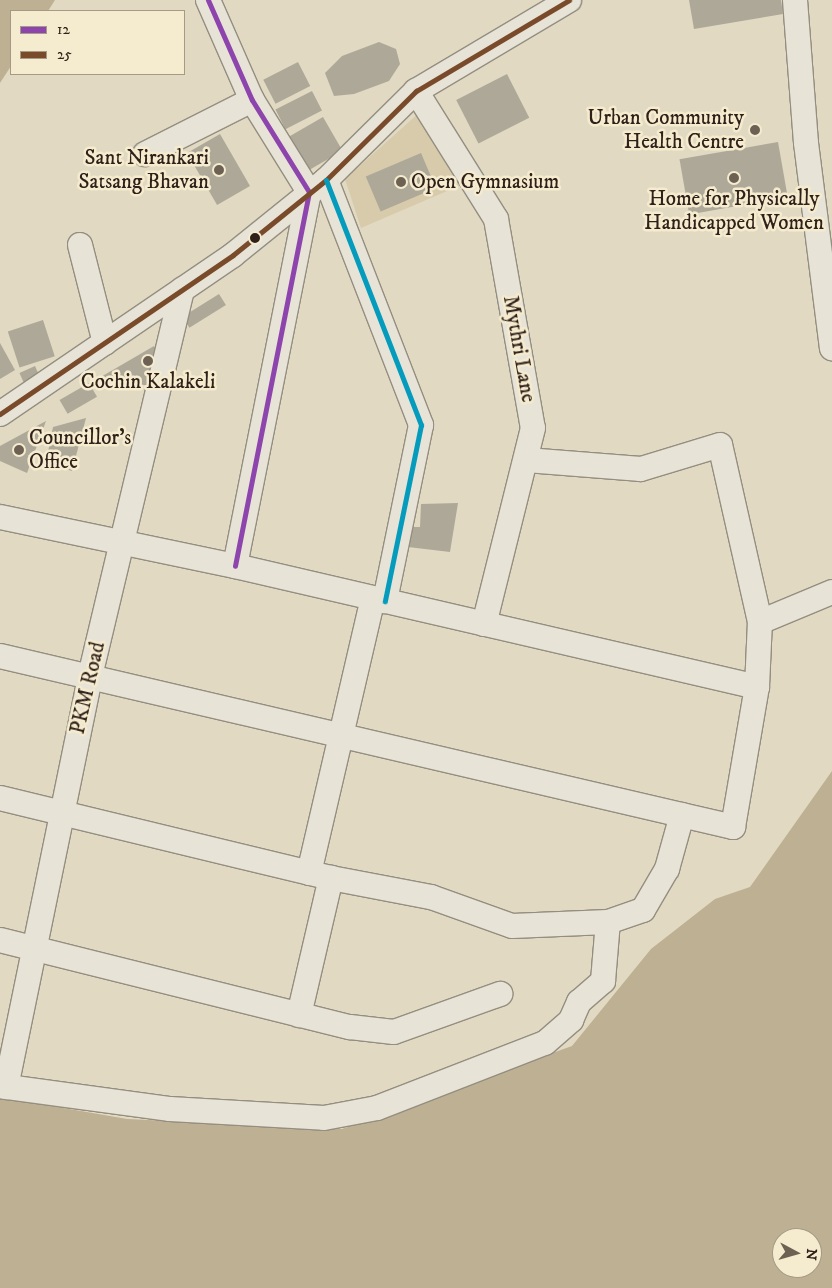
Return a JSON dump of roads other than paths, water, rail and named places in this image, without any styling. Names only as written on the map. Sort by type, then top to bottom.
[{"type":"street","points":[[208,0],[252,100],[317,186],[421,426],[379,600],[341,735],[299,1014]]},
{"type":"street","points":[[0,414],[233,255],[317,186],[416,91],[569,0]]},
{"type":"street","points":[[795,0],[806,143],[832,348]]},
{"type":"street","name":"Mythri Lane","points":[[416,91],[496,219],[533,428],[484,624]]},
{"type":"street","points":[[145,154],[252,100]]},
{"type":"street","points":[[235,566],[317,186]]},
{"type":"street","points":[[80,245],[105,342]]},
{"type":"street","name":"PKM Road","points":[[3,1087],[34,949],[90,676],[182,290]]},
{"type":"street","points":[[0,656],[733,827],[757,688],[760,622],[720,445],[641,468],[526,460]]},
{"type":"street","points":[[0,517],[235,566],[757,688]]},
{"type":"street","points":[[760,622],[832,592]]},
{"type":"street","points":[[0,798],[320,876],[431,897],[512,926],[608,922],[643,910],[667,869],[682,815]]},
{"type":"street","points":[[3,1087],[170,1110],[324,1118],[377,1108],[545,1043],[571,1020],[579,1002],[603,981],[608,922]]},
{"type":"street","points":[[0,940],[350,1027],[394,1032],[500,994]]},
{"type":"place","name":"Urban Community Health Centre","points":[[755,130]]},
{"type":"place","name":"Sant Nirankari Satsang Bhavan","points":[[219,170]]},
{"type":"place","name":"Home for Physically Handicapped Women","points":[[734,178]]},
{"type":"place","name":"Open Gymnasium","points":[[401,182]]},
{"type":"place","name":"Cochin Kalakeli","points":[[148,361]]},
{"type":"place","name":"Councillor's Office","points":[[19,450]]}]
